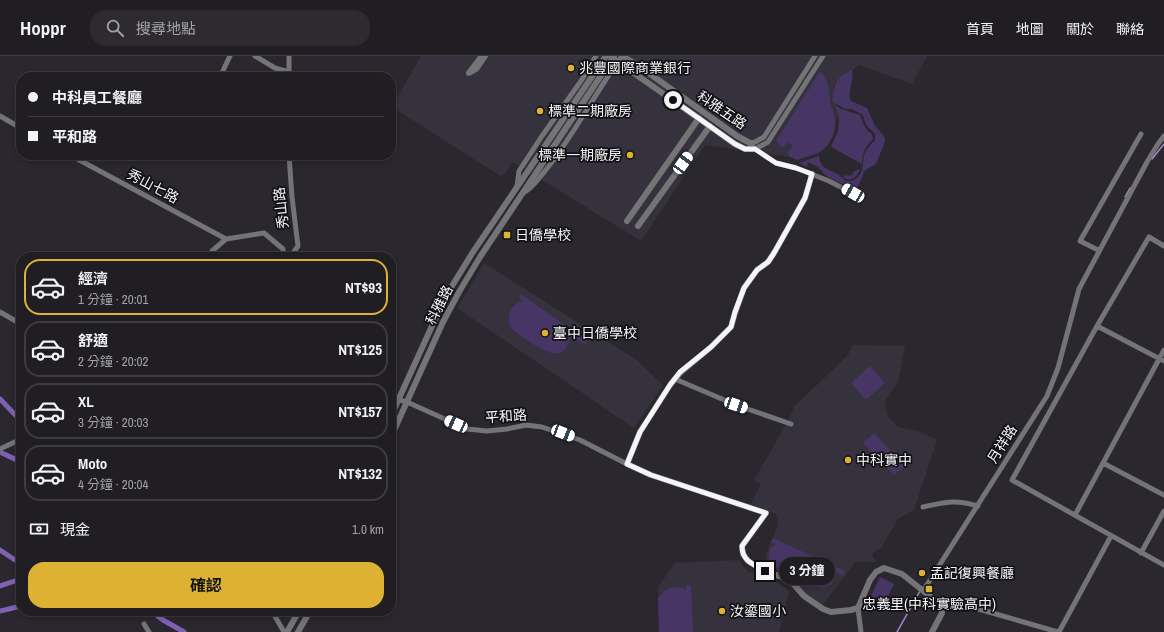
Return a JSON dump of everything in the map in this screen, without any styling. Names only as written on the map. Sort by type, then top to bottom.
[{"type":"street","points":[[222,72],[230,56]]},
{"type":"street","points":[[255,56],[284,72]]},
{"type":"street","points":[[289,56],[289,72]]},
{"type":"street","points":[[480,58],[469,73],[476,69],[485,56]]},
{"type":"street","name":"科雅路","points":[[517,187],[519,171],[581,81],[596,56]]},
{"type":"street","name":"科雅路","points":[[396,405],[452,286],[473,252],[606,56]]},
{"type":"street","name":"科雅路","points":[[396,426],[458,292],[523,192],[614,58],[622,56]]},
{"type":"street","name":"科雅五路","points":[[622,56],[636,64],[737,136],[750,142]]},
{"type":"street","points":[[750,142],[755,142],[764,137],[815,56]]},
{"type":"street","points":[[755,149],[768,142],[824,56]]},
{"type":"street","name":"科雅五路","points":[[614,58],[735,144],[745,149],[755,149]]},
{"type":"street","points":[[0,116],[16,125]]},
{"type":"street","points":[[627,221],[699,118]]},
{"type":"street","points":[[638,226],[710,126]]},
{"type":"street","points":[[1098,250],[1080,242],[1141,134]]},
{"type":"street","name":"月祥路","points":[[922,590],[1047,396],[1058,368],[1078,289],[1098,250],[1164,136]]},
{"type":"street","points":[[750,142],[755,149],[776,163],[812,174],[860,197]]},
{"type":"street","name":"秀山七路","points":[[79,160],[226,239]]},
{"type":"street","name":"秀山路","points":[[289,160],[298,246],[294,252]]},
{"type":"street","points":[[627,464],[640,432],[680,372],[711,347],[731,327],[744,288],[757,270],[768,262],[774,253],[805,198],[812,174]]},
{"type":"street","points":[[212,252],[226,239],[264,233],[283,250],[283,252]]},
{"type":"street","points":[[1164,246],[1149,237],[1097,326],[1012,480],[1164,565]]},
{"type":"street","points":[[0,312],[16,321]]},
{"type":"street","points":[[1097,326],[1162,360]]},
{"type":"street","points":[[1075,515],[1162,360],[1164,350]]},
{"type":"street","points":[[675,379],[736,405],[790,424]]},
{"type":"street","name":"平和路","points":[[398,400],[407,402],[467,429],[507,429],[526,425],[542,427],[580,440],[651,475],[766,513],[742,546],[743,554],[748,561],[765,571],[790,580],[804,596],[831,612],[858,608]]},
{"type":"street","points":[[0,449],[16,441]]},
{"type":"street","points":[[1104,463],[1164,495]]},
{"type":"street","points":[[923,507],[963,501],[977,505]]},
{"type":"street","points":[[1141,553],[1164,511]]},
{"type":"street","points":[[942,607],[961,604],[1059,632],[1111,536]]},
{"type":"street","points":[[861,632],[858,608],[870,580],[876,572],[884,568],[902,574],[940,603],[942,613],[932,632]]},
{"type":"street","points":[[275,616],[286,632],[296,616]]},
{"type":"street","points":[[298,632],[307,616]]},
{"type":"street","points":[[144,624],[149,632]]},
{"type":"shaded area","points":[[421,56],[927,56],[912,84],[859,65],[833,86],[838,116],[826,142],[790,157],[705,145],[641,241],[513,162],[502,177],[396,110],[396,100]]},
{"type":"shaded area","points":[[852,70],[850,93],[851,101],[867,108],[875,126],[885,139],[876,164],[865,170],[856,191],[825,175],[818,167],[808,162],[807,167],[799,163],[819,156],[820,162],[824,167],[838,174],[847,181],[855,179],[861,173],[864,155],[875,140],[875,134],[866,124],[863,115],[852,109],[845,109],[833,102],[833,91],[836,82],[847,72]]},
{"type":"shaded area","points":[[820,71],[828,84],[835,118],[834,134],[829,144],[821,151],[798,160],[790,157],[787,153],[793,146],[789,142],[783,148],[776,141]]},
{"type":"shaded area","points":[[835,105],[841,109],[860,115],[866,128],[872,134],[873,139],[864,150],[862,164],[831,147],[838,131],[839,118]]},
{"type":"shaded area","points":[[860,169],[857,175],[851,179],[846,179],[843,176],[853,175],[853,172]]},
{"type":"shaded area","name":"臺中日僑學校","points":[[484,263],[635,359],[663,385],[634,428],[457,308]]},
{"type":"shaded area","points":[[521,294],[587,341],[585,345],[570,334],[567,346],[562,352],[555,353],[546,351],[537,346],[512,329],[509,320],[510,312],[515,305],[524,301],[519,298]]},
{"type":"shaded area","name":"中科實中","points":[[853,345],[905,346],[898,382],[885,401],[888,417],[898,427],[918,431],[937,440],[914,510],[898,519],[882,547],[872,554],[876,562],[855,562],[822,606],[812,600],[790,577],[769,566],[766,561],[766,554],[778,524],[776,514],[751,504],[761,484],[754,480],[789,419],[794,407],[848,355]]},
{"type":"shaded area","points":[[870,366],[885,383],[866,400],[851,383]]},
{"type":"shaded area","points":[[874,433],[905,466],[894,475],[863,443]]},
{"type":"shaded area","points":[[773,538],[845,571],[843,575],[833,571],[834,579],[831,585],[823,588],[818,587],[771,565],[769,553],[771,548],[776,544],[771,542]]},
{"type":"shaded area","name":"汝鎏國小","points":[[739,560],[747,571],[774,580],[789,591],[779,632],[661,632],[658,587],[675,563]]},
{"type":"shaded area","points":[[880,577],[894,584],[883,607],[869,600]]},
{"type":"shaded area","points":[[686,585],[691,585],[693,632],[659,632],[658,598],[670,588],[678,587],[686,590]]},
{"type":"waterway","points":[[1152,159],[1164,144]]},
{"type":"waterway","points":[[1125,197],[1130,188]]},
{"type":"waterway","points":[[0,399],[16,416]]},
{"type":"waterway","points":[[0,452],[16,460]]},
{"type":"waterway","points":[[0,550],[16,561]]},
{"type":"waterway","points":[[0,586],[16,581]]},
{"type":"waterway","points":[[897,632],[920,591]]},
{"type":"waterway","points":[[0,611],[16,607]]},
{"type":"waterway","points":[[158,616],[184,632]]},
{"type":"place","name":"兆豐國際商業銀行","points":[[571,68]]},
{"type":"place","name":"標準二期廠房","points":[[540,111]]},
{"type":"place","name":"標準一期廠房","points":[[630,155]]},
{"type":"place","name":"日僑學校","points":[[507,235]]},
{"type":"place","name":"臺中日僑學校","points":[[545,333]]},
{"type":"place","name":"中科實中","points":[[848,460]]},
{"type":"place","name":"孟記復興餐廳","points":[[922,573]]},
{"type":"place","name":"忠義里(中科實驗高中)","points":[[929,589]]},
{"type":"place","name":"汝鎏國小","points":[[722,611]]},
{"type":"route","points":[[673,100],[735,144],[745,149],[755,149],[776,163],[812,174],[805,198],[774,253],[768,262],[757,270],[744,288],[731,327],[711,347],[680,372],[670,385],[640,432],[627,464],[651,475],[766,513],[742,546],[745,558],[765,571]]}]
